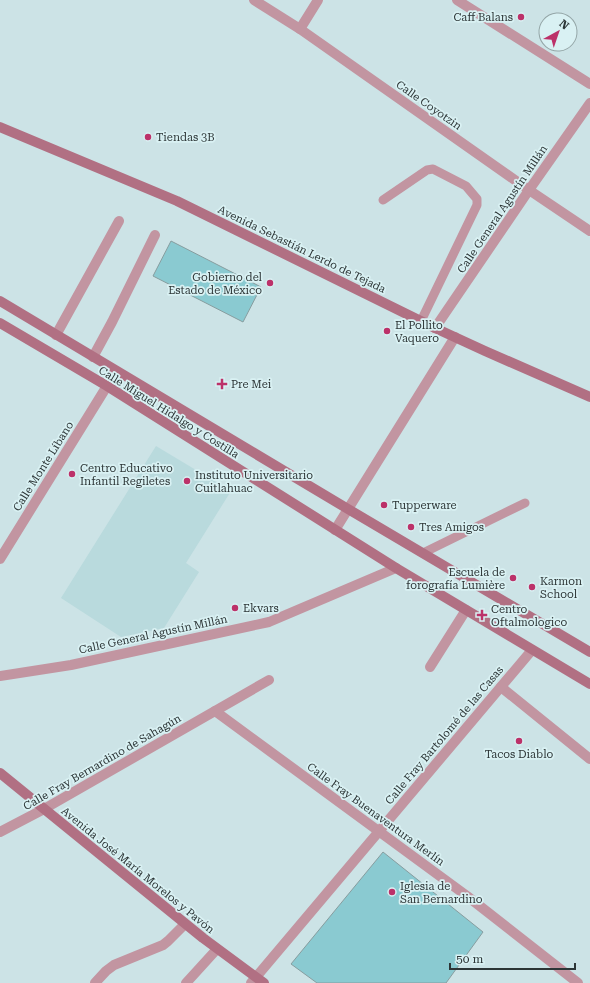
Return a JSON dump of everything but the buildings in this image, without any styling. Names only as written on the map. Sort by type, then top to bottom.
[{"type":"main road","name":"Avenida Sebastián Lerdo de Tejada","points":[[0,127],[177,201],[435,328],[590,398]]},
{"type":"main road","name":"Calle Miguel Hidalgo y Costilla","points":[[0,301],[590,652]]},
{"type":"main road","name":"Calle Miguel Hidalgo y Costilla","points":[[0,323],[106,386],[396,568],[590,684]]},
{"type":"main road","name":"Avenida José María Morelos y Pavón","points":[[0,773],[257,981]]},
{"type":"street","name":"Calle Coyotzin","points":[[254,0],[300,29],[529,190],[590,231]]},
{"type":"street","points":[[300,29],[318,0]]},
{"type":"street","points":[[457,0],[470,3],[590,84]]},
{"type":"street","name":"Calle General Agustín Millán","points":[[435,328],[590,103]]},
{"type":"street","points":[[56,335],[119,221]]},
{"type":"street","points":[[93,357],[155,235]]},
{"type":"street","points":[[335,530],[455,337]]},
{"type":"street","name":"Calle Monte Líbano","points":[[0,559],[106,386]]},
{"type":"street","name":"Calle General Agustín Millán","points":[[0,676],[71,665],[269,622],[396,568]]},
{"type":"street","points":[[430,667],[466,610]]},
{"type":"street","name":"Calle Fray Bartolomé de las Casas","points":[[257,981],[379,832],[532,650]]},
{"type":"street","name":"Calle Fray Bernardino de Sahagún","points":[[0,832],[44,809],[269,680]]},
{"type":"street","points":[[501,687],[590,759]]},
{"type":"street","name":"Calle Fray Buenaventura Merlín","points":[[215,711],[468,896],[578,983]]},
{"type":"street","points":[[95,983],[114,965],[163,945],[185,924]]},
{"type":"street","points":[[186,983],[217,949]]},
{"type":"lane","points":[[383,200],[427,170],[433,169],[466,186],[477,199],[478,205],[421,321]]},
{"type":"lane","points":[[423,553],[524,503]]},
{"type":"shaded area","points":[[156,446],[231,491],[186,563],[199,572],[164,628],[121,637],[61,598]]},
{"type":"place","name":"Caff Balans","points":[[521,17]]},
{"type":"place","name":"Tiendas 3B","points":[[148,137]]},
{"type":"place","name":"Gobierno del Estado de México","points":[[270,283]]},
{"type":"place","name":"El Pollito Vaquero","points":[[387,331]]},
{"type":"place","name":"Pre Mei","points":[[222,384]]},
{"type":"place","name":"Centro Educativo Infantil Regiletes","points":[[72,474]]},
{"type":"place","name":"Instituto Universitario Cuitlahuac","points":[[187,481]]},
{"type":"place","name":"Tupperware","points":[[384,505]]},
{"type":"place","name":"Tres Amigos","points":[[411,527]]},
{"type":"place","name":"Escuela de forografía Lumière","points":[[513,578]]},
{"type":"place","name":"Karmon School","points":[[532,587]]},
{"type":"place","name":"Ekvars","points":[[235,608]]},
{"type":"place","name":"Centro Oftalmologico","points":[[482,615]]},
{"type":"place","name":"Tacos Diablo","points":[[519,741]]},
{"type":"place","name":"Iglesia de San Bernardino","points":[[392,892]]}]
